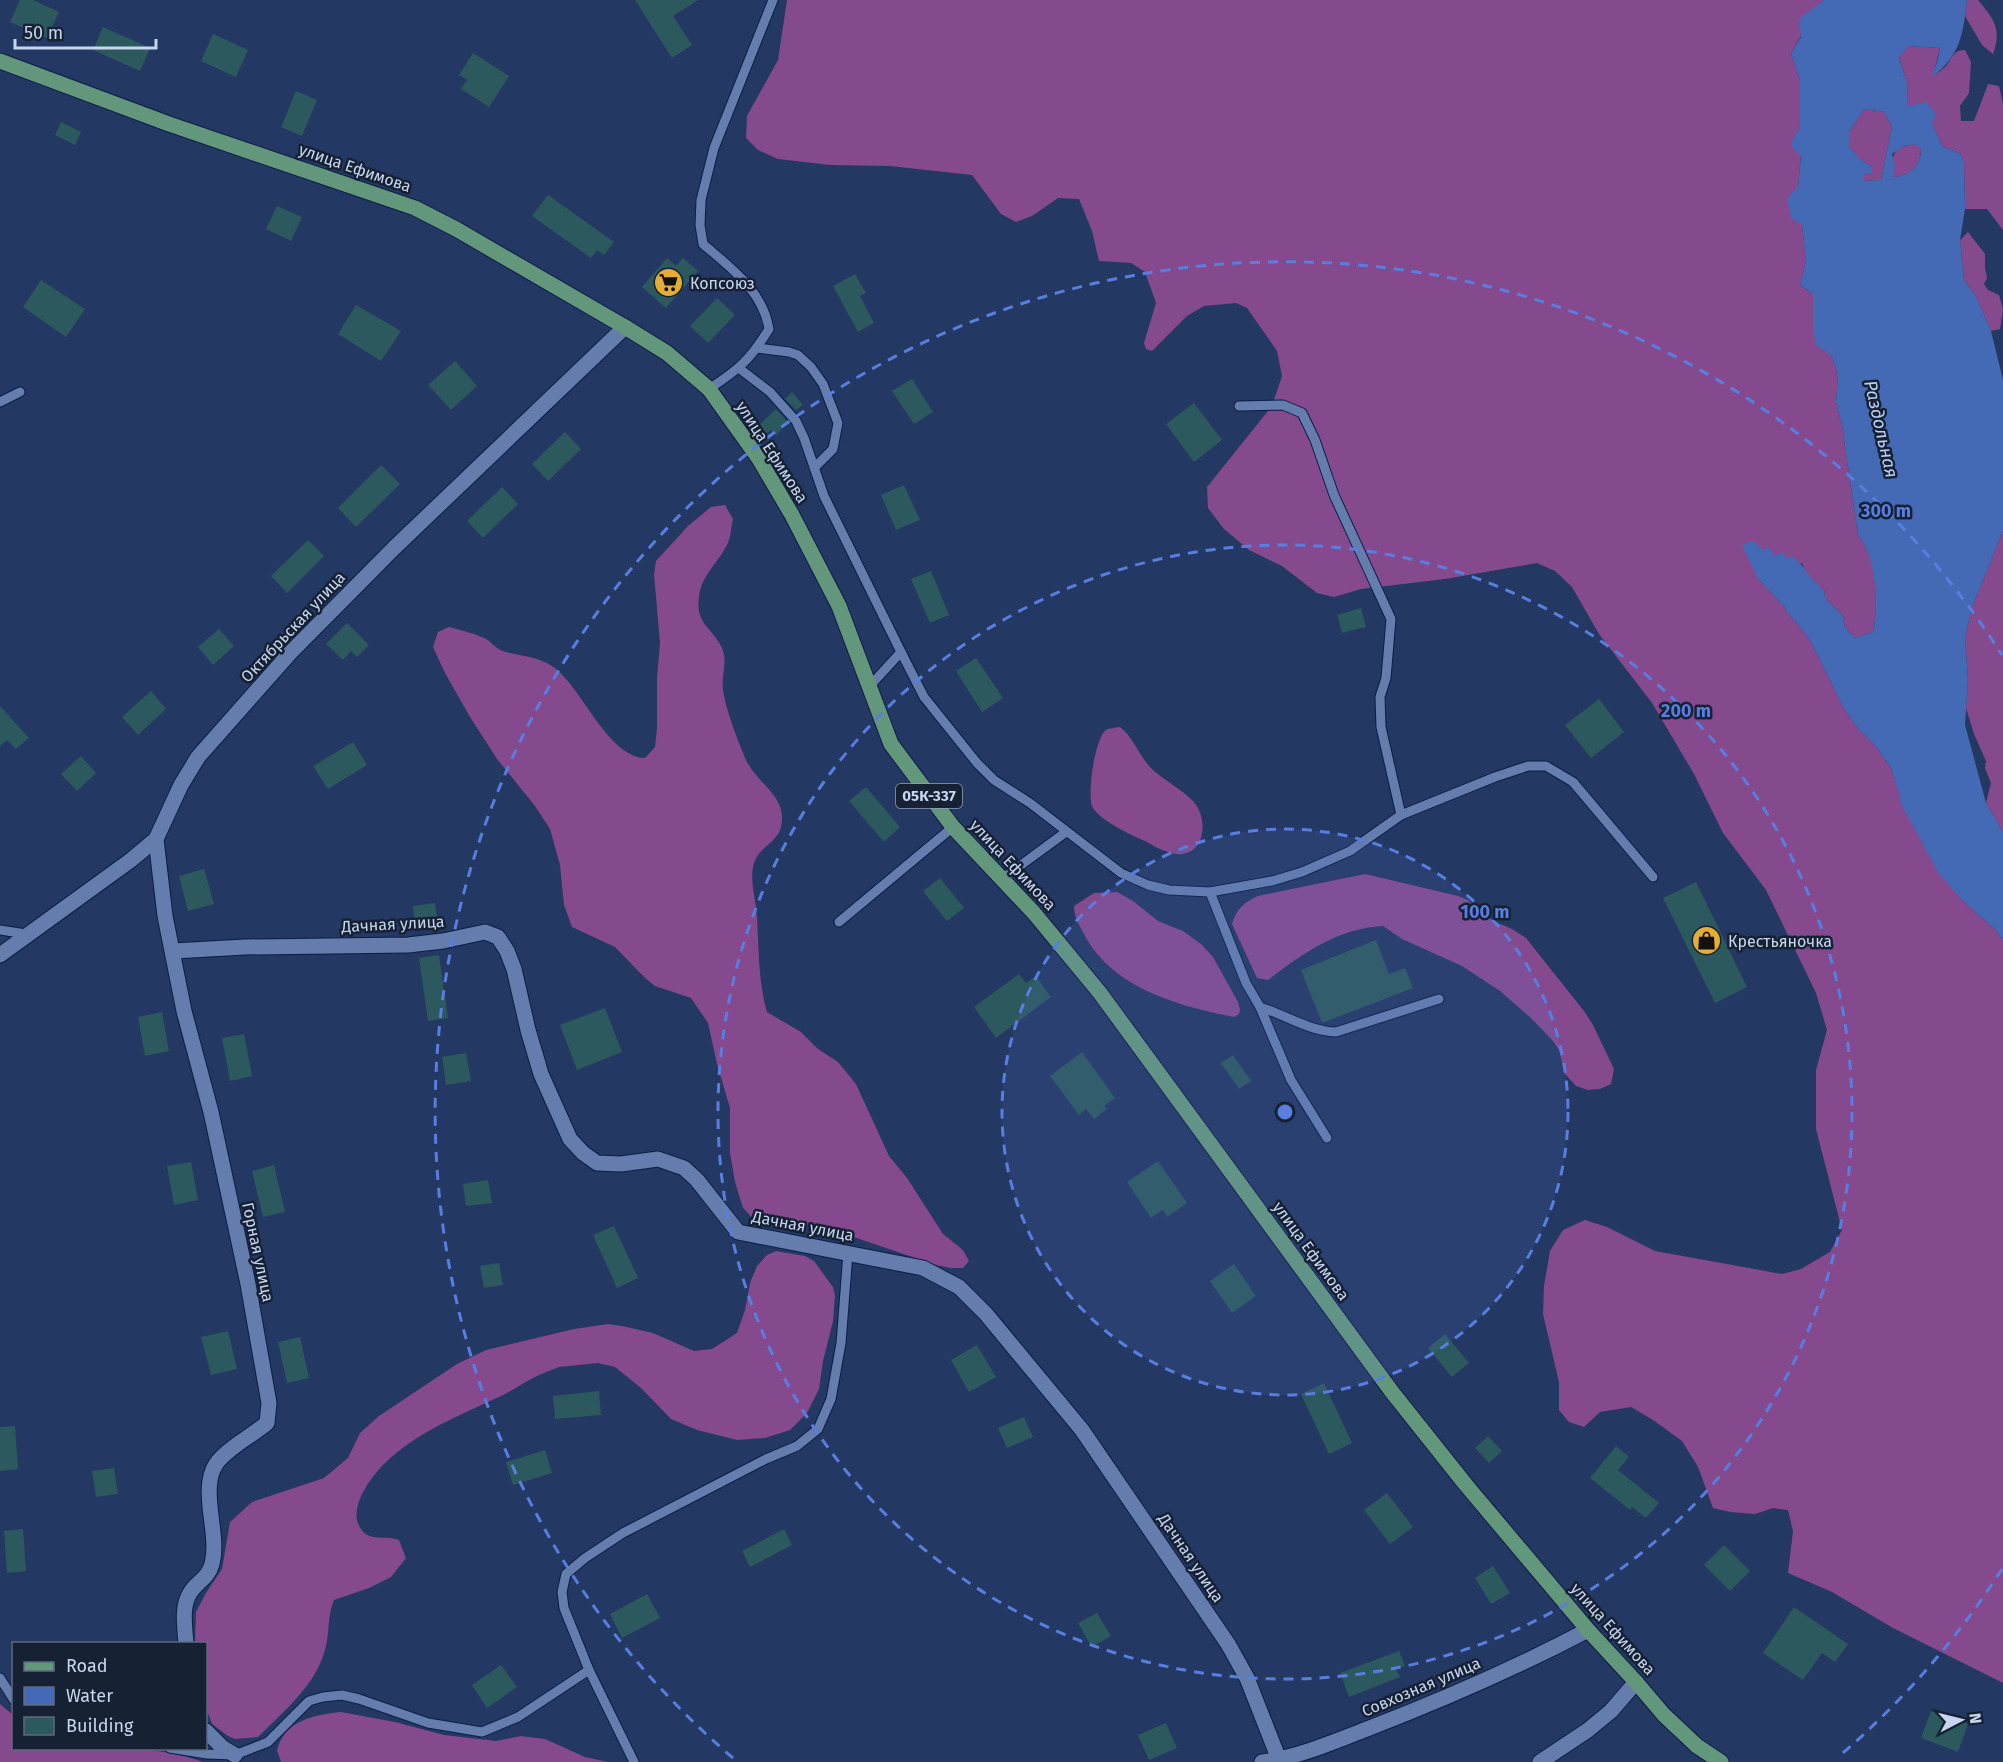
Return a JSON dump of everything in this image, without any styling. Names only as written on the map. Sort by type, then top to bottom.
[{"type":"main road","name":"улица Ефимова","points":[[0,61],[169,124],[415,207],[625,327],[667,353],[709,389],[759,459],[792,515],[839,606],[891,744],[953,827],[1034,913],[1100,993],[1392,1392],[1466,1485],[1588,1630],[1664,1715],[1685,1736],[1721,1762]]},
{"type":"street","name":"Октябрьская улица","points":[[0,955],[131,860],[156,839],[181,785],[198,757],[290,653],[394,548],[625,327]]},
{"type":"street","name":"Горная улица","points":[[156,839],[165,916],[184,1011],[211,1112],[248,1284],[269,1403],[267,1423],[217,1463],[209,1479],[214,1541],[212,1563],[207,1576],[189,1593],[184,1615],[186,1642]]},
{"type":"street","name":"Дачная улица","points":[[173,951],[244,947],[408,945],[443,941],[485,932],[498,937],[514,969],[541,1074],[570,1139],[583,1153],[597,1163],[621,1164],[658,1159],[668,1161],[684,1168],[697,1180],[738,1232],[923,1268],[958,1287],[986,1314],[1082,1430],[1228,1644],[1247,1678],[1279,1761]]},
{"type":"street","name":"Совхозная улица","points":[[1262,1762],[1279,1761],[1429,1705],[1550,1650],[1588,1630]]},
{"type":"street","points":[[1540,1762],[1588,1730],[1611,1711],[1636,1682]]},
{"type":"street","points":[[207,1732],[223,1748],[235,1755]]},
{"type":"lane","points":[[709,389],[740,369],[769,329],[767,314],[757,297],[738,273],[703,244],[700,225],[701,200],[714,148],[773,0]]},
{"type":"lane","points":[[757,348],[789,352],[798,356],[811,367],[823,384],[838,423],[833,449],[815,467]]},
{"type":"lane","points":[[740,369],[770,392],[790,412],[804,438],[824,496],[841,533],[924,697],[977,763],[994,780],[1030,803],[1121,873],[1148,885],[1169,890],[1210,892],[1251,886],[1302,872],[1350,851],[1401,816],[1495,777],[1528,766],[1546,766],[1573,782],[1653,877]]},
{"type":"lane","points":[[0,402],[20,392]]},
{"type":"lane","points":[[1239,406],[1283,405],[1302,413],[1315,440],[1334,495],[1391,619],[1386,678],[1380,697],[1381,728],[1401,816]]},
{"type":"lane","points":[[868,688],[902,652]]},
{"type":"lane","points":[[838,922],[953,827]]},
{"type":"lane","points":[[1002,879],[1066,832]]},
{"type":"lane","points":[[1210,892],[1246,983],[1260,1007],[1292,1080],[1327,1138]]},
{"type":"lane","points":[[0,930],[26,934]]},
{"type":"lane","points":[[1260,1007],[1319,1032],[1336,1032],[1439,999]]},
{"type":"lane","points":[[634,1762],[589,1670],[564,1608],[562,1592],[566,1574],[585,1558],[623,1533],[766,1459],[797,1446],[818,1429],[831,1399],[841,1343],[848,1253]]},
{"type":"lane","points":[[177,1750],[235,1755],[268,1742],[309,1701],[342,1695],[428,1723],[482,1732],[518,1718],[589,1670]]},
{"type":"lane","points":[[0,1678],[12,1697]]},
{"type":"shaded area","points":[[787,0],[1824,0],[1791,53],[1800,80],[1800,127],[1792,142],[1801,155],[1798,188],[1806,261],[1800,285],[1813,294],[1813,330],[1831,355],[1838,375],[1836,402],[1842,425],[1858,535],[1869,555],[1875,581],[1876,609],[1873,632],[1854,638],[1845,627],[1842,615],[1825,598],[1824,590],[1811,579],[1802,563],[1758,579],[1810,640],[1842,705],[1892,770],[1903,806],[1964,902],[1996,930],[2003,941],[2003,1683],[1893,1628],[1832,1592],[1788,1573],[1793,1531],[1788,1510],[1773,1508],[1755,1514],[1713,1508],[1698,1467],[1682,1441],[1653,1420],[1631,1407],[1600,1412],[1584,1427],[1569,1422],[1559,1410],[1559,1382],[1543,1314],[1544,1286],[1550,1251],[1563,1230],[1585,1220],[1607,1227],[1655,1251],[1782,1274],[1801,1269],[1830,1252],[1842,1230],[1816,1129],[1816,1070],[1827,1030],[1816,993],[1766,890],[1723,833],[1694,774],[1652,703],[1599,634],[1572,587],[1555,571],[1537,563],[1445,579],[1361,589],[1334,597],[1317,593],[1282,566],[1249,550],[1224,529],[1208,508],[1207,487],[1272,406],[1282,376],[1277,351],[1247,308],[1236,303],[1204,306],[1187,316],[1152,351],[1146,349],[1144,343],[1156,303],[1145,272],[1131,263],[1099,261],[1092,231],[1079,199],[1058,198],[1032,216],[1016,222],[1001,214],[972,175],[890,166],[830,165],[778,159],[758,150],[746,138],[747,116],[778,60]]},
{"type":"shaded area","points":[[1967,0],[1978,0],[1995,25],[1997,38],[1993,54],[1982,45],[1965,16]]},
{"type":"shaded area","points":[[1907,46],[1940,48],[1933,76],[1946,66],[1956,53],[1965,50],[1971,62],[1969,93],[1960,106],[1961,121],[1974,121],[1988,84],[1999,86],[2003,104],[2003,230],[1987,209],[1965,209],[1964,162],[1960,153],[1943,147],[1932,124],[1908,106],[1907,83],[1899,57]]},
{"type":"shaded area","points":[[1864,109],[1884,112],[1892,127],[1881,180],[1864,181],[1864,173],[1872,167],[1860,159],[1849,147],[1849,132]]},
{"type":"shaded area","points":[[1914,144],[1921,147],[1917,165],[1905,175],[1893,177],[1894,154],[1900,148]]},
{"type":"shaded area","points":[[1968,232],[1985,254],[1987,278],[1984,284],[1988,290],[1999,295],[2003,309],[2000,329],[1991,331],[1976,296],[1964,280],[1960,240]]},
{"type":"shaded area","points":[[725,505],[733,519],[729,539],[700,589],[698,606],[705,625],[724,653],[724,697],[740,746],[751,769],[774,796],[781,810],[781,827],[775,838],[757,857],[754,863],[752,883],[757,917],[760,976],[767,1012],[801,1032],[818,1049],[838,1062],[856,1084],[889,1156],[907,1178],[943,1234],[963,1250],[969,1261],[963,1268],[936,1265],[830,1229],[799,1223],[758,1224],[743,1208],[735,1182],[730,1153],[730,1108],[708,1023],[691,998],[655,986],[615,947],[572,927],[564,905],[560,865],[550,829],[535,806],[497,759],[470,717],[433,647],[438,632],[449,627],[484,638],[503,651],[534,658],[552,666],[574,689],[607,734],[619,746],[631,755],[645,758],[655,747],[657,728],[660,643],[654,574],[656,561],[688,526],[711,507]]},
{"type":"shaded area","points":[[2003,531],[2003,832],[1986,803],[1991,783],[1985,768],[1986,761],[1966,708],[1968,679],[1965,639],[1971,610]]},
{"type":"shaded area","points":[[1120,727],[1150,767],[1188,796],[1198,808],[1203,826],[1199,843],[1194,849],[1176,854],[1166,851],[1114,825],[1093,808],[1091,781],[1098,744],[1106,730]]},
{"type":"shaded area","points":[[1365,874],[1458,896],[1468,900],[1476,911],[1526,938],[1593,1025],[1614,1069],[1611,1084],[1600,1089],[1588,1090],[1576,1086],[1565,1074],[1559,1050],[1553,1041],[1500,991],[1462,966],[1402,939],[1383,926],[1336,937],[1307,952],[1268,980],[1257,978],[1232,924],[1241,907],[1258,896]]},
{"type":"shaded area","points":[[1117,892],[1133,901],[1158,921],[1183,931],[1201,944],[1213,957],[1238,1002],[1239,1014],[1234,1017],[1170,1001],[1130,982],[1097,954],[1079,925],[1074,906],[1094,893]]},
{"type":"shaded area","points":[[776,1251],[805,1256],[814,1261],[833,1287],[835,1296],[833,1321],[819,1389],[807,1413],[790,1430],[765,1438],[737,1440],[697,1430],[671,1419],[641,1388],[615,1367],[598,1363],[559,1367],[446,1422],[407,1445],[389,1459],[374,1475],[359,1503],[356,1516],[364,1533],[373,1537],[399,1540],[406,1558],[391,1577],[369,1588],[334,1600],[330,1612],[325,1650],[314,1675],[298,1697],[258,1737],[235,1739],[212,1724],[207,1711],[207,1642],[195,1642],[196,1612],[222,1569],[230,1522],[252,1502],[324,1478],[348,1458],[360,1433],[379,1416],[457,1364],[486,1350],[574,1329],[608,1324],[653,1333],[694,1351],[712,1349],[737,1333],[745,1310],[750,1283],[757,1266],[767,1255]]},
{"type":"shaded area","points":[[0,1704],[12,1714],[12,1750],[150,1750],[181,1755],[203,1762],[0,1762]]},
{"type":"shaded area","points":[[341,1712],[395,1722],[444,1735],[496,1741],[521,1736],[545,1739],[585,1757],[608,1762],[281,1762],[277,1750],[281,1740],[294,1726],[311,1717]]},
{"type":"water","name":"Раздольная","points":[[1824,0],[1967,0],[1959,43],[1942,69],[1932,77],[1940,48],[1908,46],[1899,58],[1907,83],[1908,106],[1927,102],[1936,114],[1932,124],[1943,147],[1960,153],[1964,162],[1965,209],[1960,240],[1964,280],[1976,296],[1991,331],[2003,380],[2003,531],[1971,610],[1965,639],[1968,679],[1965,725],[1986,803],[2003,832],[2003,941],[1996,930],[1964,902],[1939,874],[1902,806],[1892,770],[1877,748],[1856,726],[1842,705],[1810,640],[1758,579],[1743,548],[1743,544],[1753,541],[1763,550],[1769,547],[1774,556],[1782,552],[1787,558],[1793,557],[1824,590],[1825,598],[1842,615],[1845,627],[1854,638],[1873,632],[1876,595],[1869,555],[1858,535],[1842,425],[1836,402],[1838,375],[1831,355],[1816,345],[1813,330],[1813,294],[1800,285],[1806,261],[1802,225],[1791,218],[1787,198],[1798,187],[1801,156],[1794,150],[1791,142],[1800,127],[1800,80],[1791,53],[1801,37],[1799,19]],"holes":[[[1864,109],[1884,112],[1892,127],[1881,180],[1864,181],[1864,173],[1872,173],[1872,167],[1860,159],[1849,147],[1849,132]],[[1914,144],[1921,148],[1917,164],[1910,172],[1893,177],[1895,166],[1892,154],[1904,146]]]},
{"type":"building","points":[[20,0],[33,0],[59,12],[47,38],[10,22]]},
{"type":"building","points":[[635,0],[698,0],[673,16],[692,45],[672,58]]},
{"type":"building","points":[[103,27],[150,48],[140,71],[93,50]]},
{"type":"building","points":[[213,34],[248,50],[236,77],[201,61]]},
{"type":"building","points":[[473,53],[509,76],[489,107],[461,89],[467,80],[459,75]]},
{"type":"building","points":[[296,91],[317,100],[302,136],[281,127]]},
{"type":"building","points":[[61,122],[81,132],[75,145],[55,135]]},
{"type":"building","points":[[548,195],[614,242],[604,255],[597,250],[591,258],[532,216]]},
{"type":"building","points":[[277,206],[302,217],[291,241],[266,229]]},
{"type":"building","points":[[667,258],[676,266],[683,258],[698,271],[666,308],[642,287]]},
{"type":"building","points":[[855,274],[866,293],[860,296],[874,323],[858,332],[833,286]]},
{"type":"building","points":[[41,280],[85,309],[66,337],[23,307]]},
{"type":"building","points":[[717,298],[735,315],[708,343],[690,326]]},
{"type":"building","points":[[356,305],[401,331],[381,361],[338,334]]},
{"type":"building","points":[[455,361],[477,386],[451,410],[428,385]]},
{"type":"building","points":[[912,379],[933,412],[914,424],[892,391]]},
{"type":"building","points":[[792,392],[803,405],[796,410],[785,399]]},
{"type":"building","points":[[1194,403],[1222,440],[1194,462],[1166,424]]},
{"type":"building","points":[[776,409],[788,422],[776,435],[771,430],[759,440],[752,432]]},
{"type":"building","points":[[565,432],[581,449],[548,481],[532,464]]},
{"type":"building","points":[[381,465],[400,484],[356,527],[338,508]]},
{"type":"building","points":[[904,485],[920,520],[896,530],[881,495]]},
{"type":"building","points":[[502,487],[518,504],[483,538],[467,521]]},
{"type":"building","points":[[308,540],[324,556],[287,593],[271,576]]},
{"type":"building","points":[[931,571],[949,615],[930,623],[911,579]]},
{"type":"building","points":[[1361,608],[1366,627],[1342,633],[1337,615]]},
{"type":"building","points":[[347,623],[369,645],[357,657],[351,651],[343,660],[326,644]]},
{"type":"building","points":[[219,629],[234,646],[213,665],[198,647]]},
{"type":"building","points":[[976,658],[1003,698],[982,712],[956,671]]},
{"type":"building","points":[[151,691],[166,709],[138,735],[122,717]]},
{"type":"building","points":[[1599,699],[1624,732],[1591,758],[1565,725]]},
{"type":"building","points":[[0,706],[29,738],[16,749],[7,740],[0,746]]},
{"type":"building","points":[[353,742],[367,765],[328,789],[313,766]]},
{"type":"building","points":[[81,756],[96,773],[77,791],[61,774]]},
{"type":"building","points":[[866,787],[900,827],[884,842],[849,801]]},
{"type":"building","points":[[204,869],[214,904],[188,911],[179,876]]},
{"type":"building","points":[[940,878],[964,908],[947,921],[923,891]]},
{"type":"building","points":[[1696,882],[1747,987],[1715,1003],[1663,898]]},
{"type":"building","points":[[435,903],[438,926],[415,929],[413,906]]},
{"type":"building","points":[[1376,940],[1389,974],[1405,968],[1413,988],[1322,1023],[1301,970]]},
{"type":"building","points":[[439,955],[448,1018],[428,1021],[419,958]]},
{"type":"building","points":[[1019,974],[1026,983],[1036,976],[1051,997],[996,1038],[974,1007]]},
{"type":"building","points":[[605,1008],[622,1052],[577,1070],[560,1025]]},
{"type":"building","points":[[162,1012],[169,1051],[145,1056],[138,1017]]},
{"type":"building","points":[[244,1034],[252,1076],[230,1081],[222,1038]]},
{"type":"building","points":[[1082,1052],[1115,1098],[1104,1106],[1107,1109],[1094,1119],[1086,1109],[1079,1115],[1050,1076]]},
{"type":"building","points":[[466,1053],[471,1081],[446,1085],[442,1057]]},
{"type":"building","points":[[1233,1055],[1251,1081],[1239,1089],[1221,1063]]},
{"type":"building","points":[[1158,1161],[1187,1203],[1167,1217],[1163,1210],[1151,1218],[1127,1182]]},
{"type":"building","points":[[191,1162],[198,1200],[174,1205],[167,1166]]},
{"type":"building","points":[[274,1165],[285,1212],[263,1217],[252,1171]]},
{"type":"building","points":[[488,1180],[492,1203],[466,1206],[463,1184]]},
{"type":"building","points":[[614,1226],[638,1278],[617,1288],[593,1235]]},
{"type":"building","points":[[499,1263],[503,1285],[484,1288],[480,1266]]},
{"type":"building","points":[[1234,1264],[1256,1296],[1232,1313],[1210,1281]]},
{"type":"building","points":[[228,1331],[237,1369],[211,1375],[201,1337]]},
{"type":"building","points":[[1445,1334],[1469,1363],[1452,1377],[1428,1348]]},
{"type":"building","points":[[300,1337],[309,1378],[287,1383],[278,1342]]},
{"type":"building","points":[[977,1345],[996,1377],[969,1392],[951,1360]]},
{"type":"building","points":[[1324,1383],[1352,1443],[1329,1454],[1301,1394]]},
{"type":"building","points":[[599,1391],[601,1415],[555,1419],[553,1396]]},
{"type":"building","points":[[1024,1417],[1033,1437],[1007,1448],[998,1428]]},
{"type":"building","points":[[15,1426],[18,1469],[0,1471],[0,1427]]},
{"type":"building","points":[[1488,1436],[1502,1451],[1489,1463],[1475,1448]]},
{"type":"building","points":[[1616,1446],[1629,1457],[1618,1470],[1659,1503],[1646,1518],[1632,1507],[1630,1510],[1590,1478]]},
{"type":"building","points":[[545,1450],[552,1473],[513,1485],[506,1462]]},
{"type":"building","points":[[114,1468],[118,1494],[96,1497],[92,1471]]},
{"type":"building","points":[[1387,1493],[1413,1527],[1390,1544],[1364,1510]]},
{"type":"building","points":[[23,1529],[26,1571],[7,1573],[4,1531]]},
{"type":"building","points":[[784,1529],[792,1545],[750,1567],[742,1551]]},
{"type":"building","points":[[1724,1545],[1750,1571],[1730,1591],[1704,1565]]},
{"type":"building","points":[[1493,1566],[1510,1593],[1491,1604],[1475,1578]]},
{"type":"building","points":[[647,1594],[660,1618],[622,1638],[610,1614]]},
{"type":"building","points":[[1794,1607],[1848,1644],[1835,1662],[1822,1653],[1803,1680],[1763,1653]]},
{"type":"building","points":[[1097,1613],[1111,1636],[1092,1647],[1078,1623]]},
{"type":"building","points":[[1399,1651],[1405,1666],[1396,1669],[1400,1677],[1349,1697],[1340,1673]]},
{"type":"building","points":[[501,1665],[517,1687],[487,1708],[472,1685]]},
{"type":"building","points":[[1931,1711],[1968,1724],[1958,1752],[1921,1738]]},
{"type":"building","points":[[1166,1723],[1177,1748],[1149,1760],[1138,1735]]},
{"type":"place","name":"Копсоюз","points":[[669,283]]},
{"type":"place","name":"Крестьяночка","points":[[1707,941]]}]
